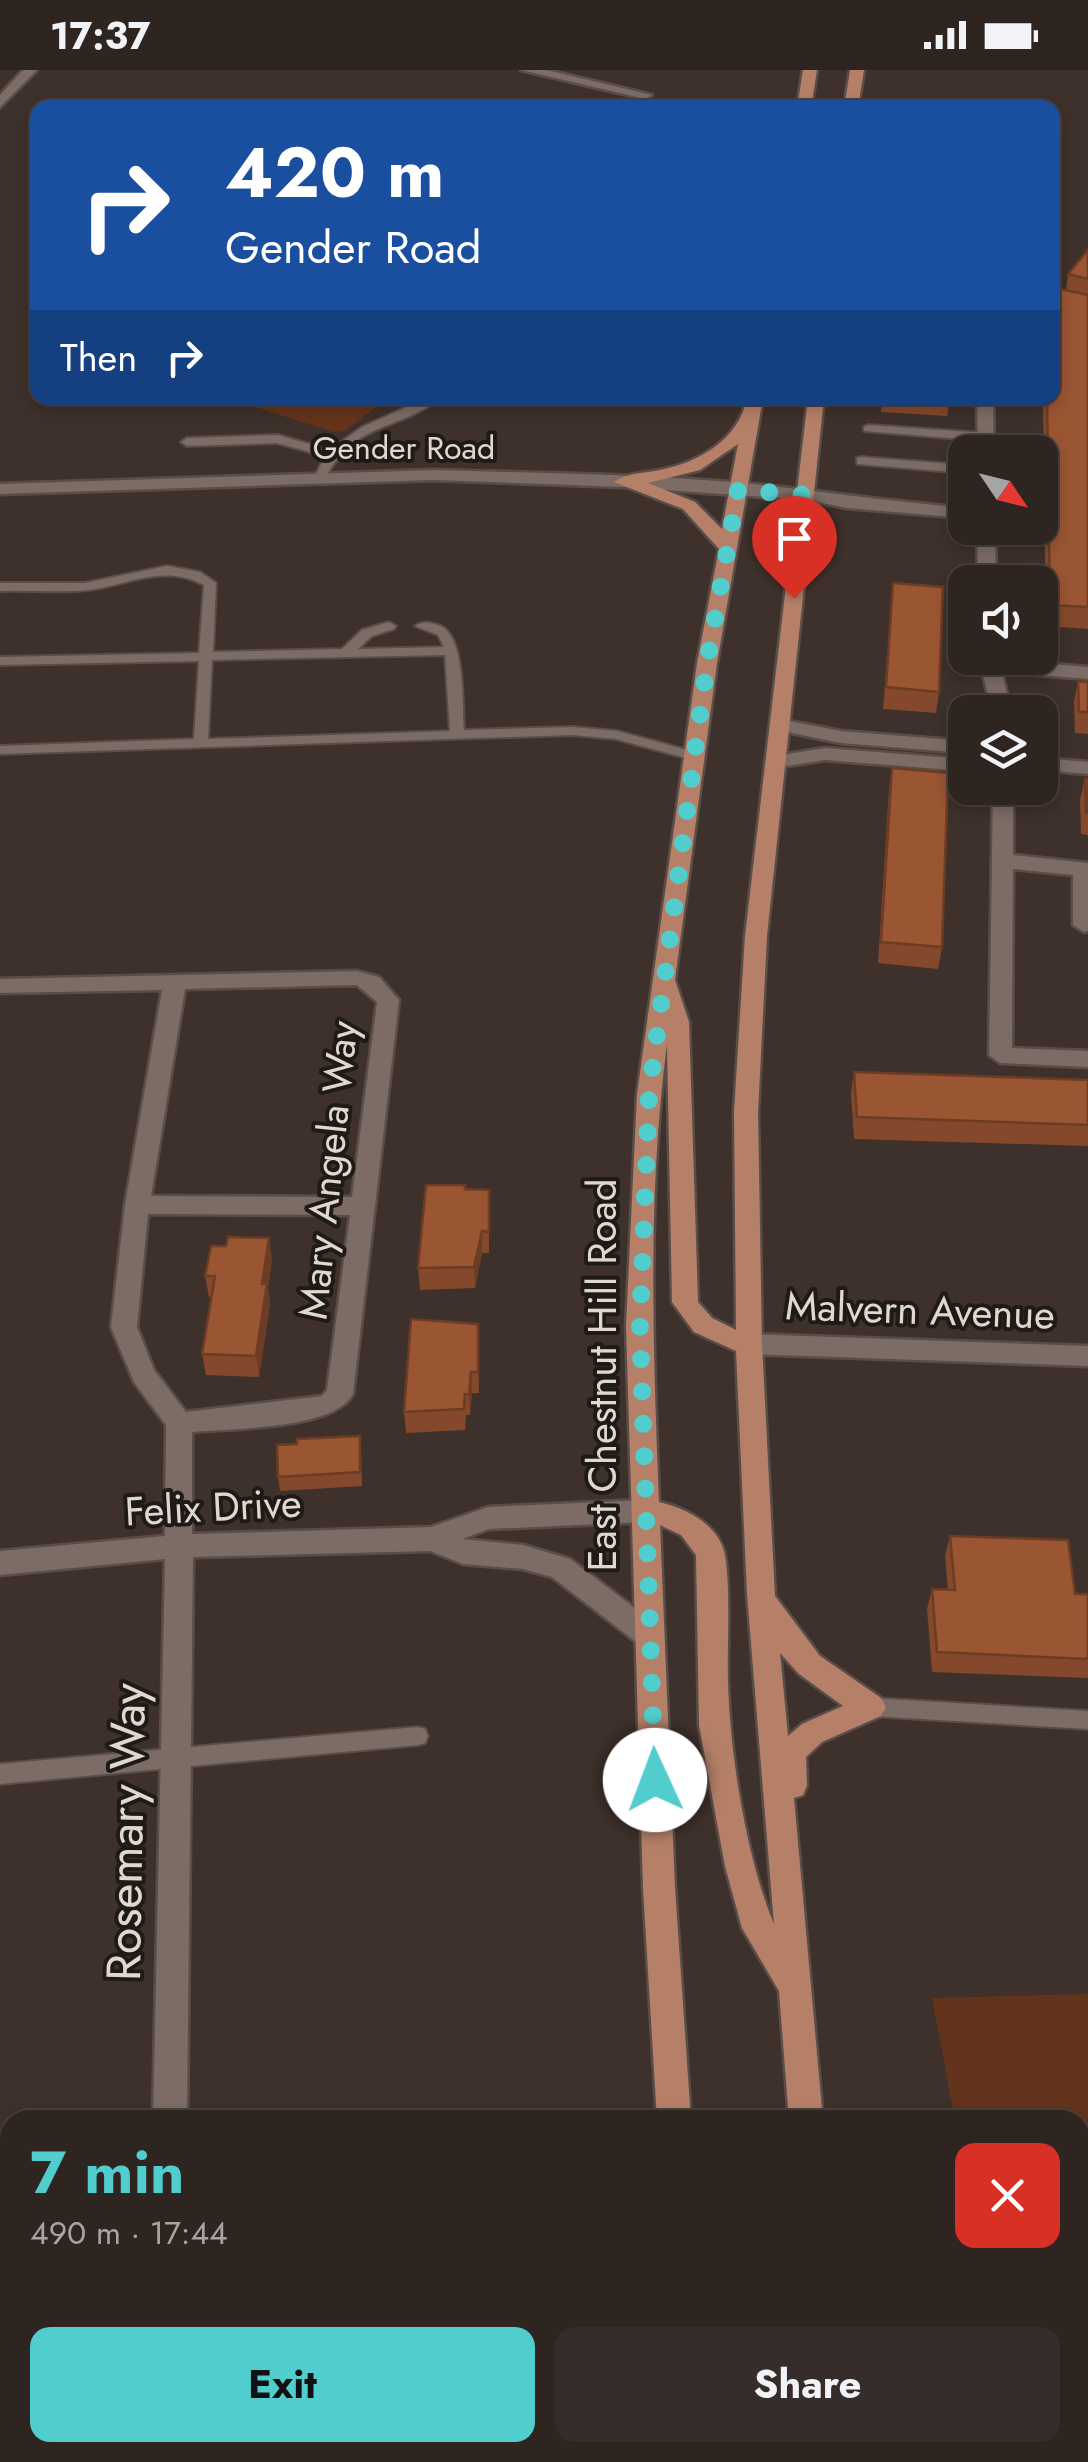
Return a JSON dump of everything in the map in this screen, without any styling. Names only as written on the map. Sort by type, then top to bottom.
[{"type":"main road","points":[[805,100],[810,70]]},
{"type":"main road","points":[[841,70],[850,100]]},
{"type":"main road","points":[[853,100],[857,70]]},
{"type":"main road","points":[[623,482],[677,472],[721,452],[738,436],[753,405]]},
{"type":"main road","name":"East Chestnut Hill Road","points":[[674,2110],[659,1888],[640,1326],[649,1094],[694,756],[753,405]]},
{"type":"main road","points":[[805,2110],[761,1594],[749,1344],[746,1112],[756,936],[815,405]]},
{"type":"main road","points":[[623,482],[658,490],[690,504],[706,516],[728,549]]},
{"type":"main road","points":[[664,970],[678,1022],[686,1302],[692,1318],[749,1344]]},
{"type":"main road","points":[[646,1511],[682,1522],[710,1552],[714,1725],[740,1866],[758,1928],[793,1984]]},
{"type":"main road","points":[[761,1594],[788,1646],[827,1681],[871,1708]]},
{"type":"main road","points":[[793,1984],[801,1906],[791,1752],[812,1733],[871,1708]]},
{"type":"street","points":[[0,103],[30,70]]},
{"type":"street","points":[[528,70],[645,95]]},
{"type":"street","points":[[985,405],[986,435]]},
{"type":"street","name":"Gender Road","points":[[0,489],[471,476],[807,495]]},
{"type":"street","points":[[807,495],[848,488],[948,496]]},
{"type":"street","points":[[807,495],[847,503],[948,512]]},
{"type":"street","points":[[1058,669],[1088,673]]},
{"type":"street","points":[[779,724],[841,737],[948,746]]},
{"type":"street","points":[[775,762],[826,754],[948,764]]},
{"type":"street","points":[[1058,766],[1088,768]]},
{"type":"street","points":[[1003,805],[1000,1055],[1088,1059]]},
{"type":"street","points":[[1002,861],[1085,869],[1084,925]]},
{"type":"street","name":"Mary Angela Way","points":[[0,986],[357,978],[381,989],[388,1000],[340,1394],[332,1403],[314,1409],[179,1423]]},
{"type":"street","points":[[175,980],[137,1206],[124,1328],[143,1375],[179,1423],[179,1546]]},
{"type":"street","points":[[137,1206],[365,1206]]},
{"type":"street","name":"Malvern Avenue","points":[[749,1344],[1088,1356]]},
{"type":"street","name":"Felix Drive","points":[[0,1563],[179,1546],[432,1538],[488,1518],[646,1511]]},
{"type":"street","name":"Felix Drive","points":[[432,1538],[462,1552],[523,1557],[560,1567],[650,1636]]},
{"type":"street","name":"Rosemary Way","points":[[170,2110],[179,1546]]},
{"type":"lane","points":[[320,478],[323,460],[336,446],[421,405]]},
{"type":"lane","points":[[868,428],[948,440]]},
{"type":"lane","points":[[188,442],[278,439],[329,454]]},
{"type":"lane","points":[[861,461],[948,468]]},
{"type":"lane","points":[[0,586],[96,585],[134,572],[172,567],[197,574],[210,583],[201,741]]},
{"type":"lane","points":[[346,652],[367,633],[389,626]]},
{"type":"lane","points":[[422,626],[443,630],[448,635],[457,736]]},
{"type":"lane","points":[[0,661],[451,651]]},
{"type":"lane","points":[[0,750],[572,731],[618,734],[694,756]]},
{"type":"lane","points":[[871,1708],[1088,1720]]},
{"type":"lane","points":[[0,1774],[418,1736]]},
{"type":"shaded area","points":[[250,405],[379,405],[345,431],[333,432]]},
{"type":"shaded area","points":[[1088,1994],[1088,2110],[953,2110],[932,1998]]},
{"type":"building","points":[[1088,250],[1088,279],[1068,274]]},
{"type":"building","points":[[1060,289],[1088,295],[1088,607],[1058,605],[1058,565],[1049,565],[1049,545],[1058,545],[1058,435],[1048,435],[1047,405],[1060,405]]},
{"type":"building","points":[[893,583],[943,587],[939,692],[886,687]]},
{"type":"building","points":[[1078,681],[1088,682],[1088,712],[1079,712]]},
{"type":"building","points":[[892,768],[948,773],[942,947],[881,942]]},
{"type":"building","points":[[1088,779],[1088,813],[1086,813]]},
{"type":"building","points":[[854,1072],[1088,1080],[1088,1125],[857,1117]]},
{"type":"building","points":[[426,1185],[465,1185],[465,1189],[489,1190],[489,1232],[482,1231],[474,1267],[418,1268]]},
{"type":"building","points":[[228,1237],[269,1238],[256,1356],[202,1354],[215,1276],[205,1276],[211,1246],[226,1246]]},
{"type":"building","points":[[411,1319],[478,1324],[478,1372],[471,1372],[464,1409],[404,1412]]},
{"type":"building","points":[[360,1436],[360,1472],[278,1477],[277,1445],[297,1444],[297,1439]]},
{"type":"building","points":[[950,1536],[1068,1540],[1075,1594],[1088,1594],[1088,1659],[937,1652],[932,1589],[955,1590]]},
{"type":"route","points":[[655,1780],[640,1326],[649,1094],[707,663],[738,490],[807,495],[794,598]]}]
